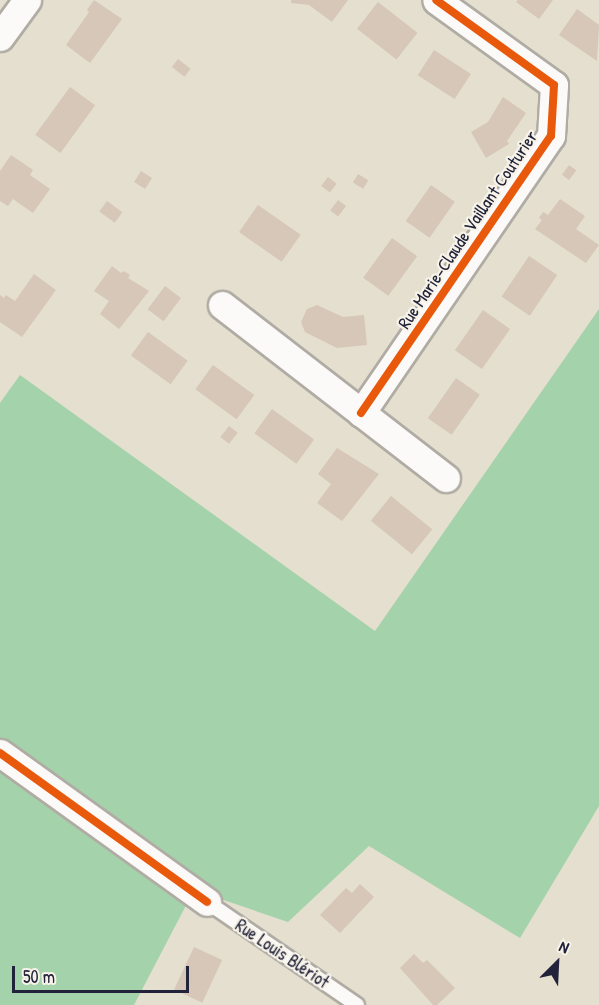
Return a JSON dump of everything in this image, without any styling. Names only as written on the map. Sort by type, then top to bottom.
[{"type":"street","points":[[0,37],[27,0]]},
{"type":"street","name":"Rue Marie-Claude Vaillant Couturier","points":[[362,413],[551,136],[554,85],[436,0]]},
{"type":"street","points":[[222,305],[446,478]]},
{"type":"street","points":[[0,753],[207,902]]},
{"type":"lane","name":"Rue Louis Blériot","points":[[207,902],[357,1005]]},
{"type":"green space","points":[[599,309],[599,806],[520,938],[369,846],[288,922],[194,890],[134,1005],[0,1005],[0,403],[20,375],[375,631]]},
{"type":"building","points":[[94,0],[122,19],[90,63],[66,45],[89,12],[87,10]]},
{"type":"building","points":[[291,0],[348,0],[332,22],[309,5],[291,3]]},
{"type":"building","points":[[518,0],[553,0],[539,19],[516,2]]},
{"type":"building","points":[[378,2],[417,33],[396,60],[357,29]]},
{"type":"building","points":[[577,9],[599,25],[597,61],[559,35]]},
{"type":"building","points":[[434,50],[471,74],[455,99],[418,75]]},
{"type":"building","points":[[178,59],[191,69],[184,77],[172,67]]},
{"type":"building","points":[[70,87],[95,105],[60,153],[35,135]]},
{"type":"building","points":[[503,97],[526,113],[507,141],[509,144],[486,158],[471,132],[488,122]]},
{"type":"building","points":[[11,155],[33,170],[30,175],[50,189],[33,213],[13,199],[8,206],[0,201],[0,171]]},
{"type":"building","points":[[569,165],[576,170],[569,180],[562,175]]},
{"type":"building","points":[[141,171],[152,178],[145,189],[134,182]]},
{"type":"building","points":[[358,174],[368,180],[363,189],[353,183]]},
{"type":"building","points":[[328,177],[337,184],[330,192],[321,186]]},
{"type":"building","points":[[431,185],[455,202],[430,238],[406,221]]},
{"type":"building","points":[[560,199],[585,216],[576,229],[599,245],[586,263],[535,229],[542,220],[539,218],[543,212],[548,215]]},
{"type":"building","points":[[338,200],[346,206],[338,216],[330,210]]},
{"type":"building","points":[[107,201],[122,212],[115,223],[99,212]]},
{"type":"building","points":[[258,205],[301,235],[282,262],[239,232]]},
{"type":"building","points":[[392,238],[417,256],[388,296],[363,278]]},
{"type":"building","points":[[529,256],[557,275],[530,316],[502,297]]},
{"type":"building","points":[[112,266],[121,273],[124,271],[130,275],[128,278],[149,291],[119,329],[100,314],[109,301],[94,291]]},
{"type":"building","points":[[34,274],[56,290],[22,337],[0,322],[0,295],[4,298],[6,295],[15,301]]},
{"type":"building","points":[[165,286],[181,298],[164,321],[148,309]]},
{"type":"building","points":[[317,305],[343,317],[364,315],[367,345],[337,348],[305,332],[301,322],[307,309]]},
{"type":"building","points":[[483,310],[510,329],[482,369],[455,350]]},
{"type":"building","points":[[148,332],[188,361],[171,384],[131,355]]},
{"type":"building","points":[[213,365],[254,395],[237,419],[195,389]]},
{"type":"building","points":[[456,378],[480,395],[452,435],[428,418]]},
{"type":"building","points":[[272,409],[314,440],[296,464],[254,433]]},
{"type":"building","points":[[229,426],[238,433],[229,444],[220,437]]},
{"type":"building","points":[[337,448],[379,474],[342,521],[317,503],[331,484],[318,474]]},
{"type":"building","points":[[391,496],[432,529],[412,554],[371,521]]},
{"type":"building","points":[[360,884],[374,897],[340,933],[320,915],[346,888],[352,893]]},
{"type":"building","points":[[194,947],[222,960],[202,1003],[174,990]]},
{"type":"building","points":[[414,954],[423,963],[427,960],[455,988],[437,1005],[433,1005],[400,968]]},
{"type":"cycle path","points":[[361,413],[551,136],[554,85],[436,0]]},
{"type":"cycle path","points":[[0,753],[207,902]]}]
